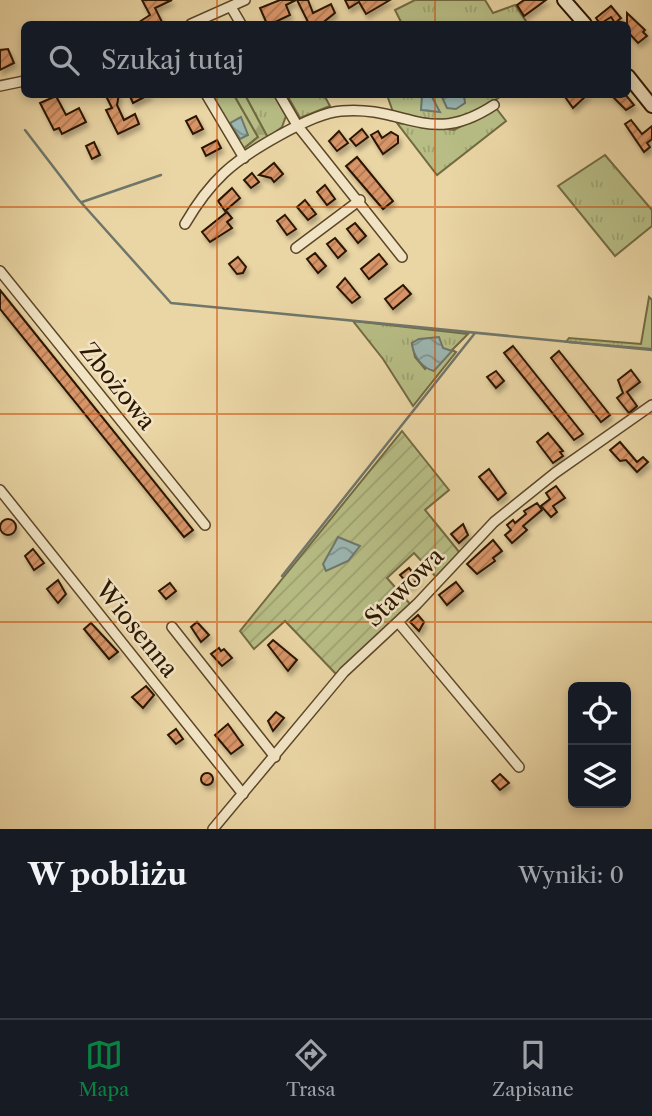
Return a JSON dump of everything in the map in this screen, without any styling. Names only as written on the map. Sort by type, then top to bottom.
[{"type":"main road","points":[[564,0],[582,21]]},
{"type":"main road","points":[[631,80],[652,106]]},
{"type":"street","points":[[198,21],[245,0]]},
{"type":"street","points":[[232,6],[240,21]]},
{"type":"street","points":[[0,86],[21,82]]},
{"type":"street","points":[[207,98],[244,158]]},
{"type":"street","points":[[281,98],[297,125],[360,200],[402,257]]},
{"type":"street","points":[[185,224],[210,187],[244,158],[297,125],[339,111],[381,114],[428,124],[451,125],[470,120],[494,105]]},
{"type":"street","points":[[296,247],[360,200]]},
{"type":"street","name":"Zbożowa","points":[[0,271],[205,526]]},
{"type":"street","name":"Stawowa","points":[[213,829],[344,673],[398,622],[494,522],[562,467],[652,405]]},
{"type":"street","name":"Wiosenna","points":[[0,490],[243,794]]},
{"type":"street","points":[[398,622],[519,767]]},
{"type":"street","points":[[172,627],[275,757]]},
{"type":"green space","points":[[415,0],[485,0],[493,13],[515,5],[526,21],[400,21],[395,10]]},
{"type":"green space","points":[[212,98],[236,98],[258,137],[242,150]]},
{"type":"green space","points":[[236,98],[247,98],[268,138],[245,153],[242,150],[258,137]]},
{"type":"green space","points":[[247,98],[276,98],[286,116],[282,127],[268,138]]},
{"type":"green space","points":[[289,98],[326,98],[330,106],[300,118]]},
{"type":"green space","points":[[388,98],[498,98],[475,111],[450,119],[424,119],[393,112]]},
{"type":"green space","points":[[496,108],[506,121],[437,175],[397,123],[454,130]]},
{"type":"green space","points":[[605,155],[652,210],[652,226],[615,256],[558,186]]},
{"type":"green space","points":[[649,297],[652,300],[652,349],[566,342],[569,338],[641,344]]},
{"type":"green space","points":[[353,321],[468,334],[452,350],[456,352],[413,406],[383,359]],"holes":[[[412,343],[441,344],[443,348],[425,369],[415,357]]]},
{"type":"green space","points":[[402,431],[449,490],[425,510],[460,553],[437,578],[414,553],[387,578],[410,604],[337,675],[285,621],[254,649],[240,631]]},
{"type":"water","points":[[422,98],[433,98],[440,112],[421,110]]},
{"type":"water","points":[[442,98],[464,98],[465,103],[456,109],[447,108]]},
{"type":"water","points":[[241,117],[248,135],[240,139],[230,123]]},
{"type":"water","points":[[439,337],[443,348],[452,351],[434,371],[419,361],[412,343],[419,339]]},
{"type":"water","points":[[338,537],[360,546],[348,561],[326,571],[323,564]]},
{"type":"building","points":[[142,0],[172,0],[155,8],[162,21],[141,21],[150,15]]},
{"type":"building","points":[[280,0],[296,0],[286,5],[290,15],[277,21],[266,21],[260,8]]},
{"type":"building","points":[[297,0],[308,0],[313,13],[331,4],[335,13],[325,21],[308,21]]},
{"type":"building","points":[[345,0],[390,0],[366,14],[359,2],[349,8]]},
{"type":"building","points":[[524,0],[546,0],[524,16],[517,5]]},
{"type":"building","points":[[611,6],[621,18],[617,21],[611,17],[598,21],[596,18]]},
{"type":"building","points":[[627,13],[645,30],[643,32],[647,36],[638,43],[631,35],[631,21],[627,21]]},
{"type":"building","points":[[8,49],[14,63],[0,70],[0,50]]},
{"type":"building","points":[[57,98],[66,115],[79,108],[86,122],[62,134],[59,128],[54,130],[40,103]]},
{"type":"building","points":[[107,98],[118,98],[117,105],[124,120],[135,114],[139,124],[118,134],[106,110],[112,108]]},
{"type":"building","points":[[566,98],[584,98],[573,108]]},
{"type":"building","points":[[614,98],[628,98],[634,105],[626,110]]},
{"type":"building","points":[[196,116],[203,129],[193,134],[186,121]]},
{"type":"building","points":[[631,120],[642,134],[652,126],[652,139],[647,143],[650,147],[644,152],[625,124]]},
{"type":"building","points":[[362,129],[368,137],[356,146],[350,139]]},
{"type":"building","points":[[339,131],[348,143],[337,151],[329,141]]},
{"type":"building","points":[[378,131],[382,138],[391,132],[398,136],[398,143],[383,154],[371,135]]},
{"type":"building","points":[[217,140],[221,148],[206,156],[202,148]]},
{"type":"building","points":[[94,142],[100,155],[92,159],[86,146]]},
{"type":"building","points":[[357,157],[393,201],[383,209],[346,166]]},
{"type":"building","points":[[274,163],[283,174],[274,182],[271,178],[259,175]]},
{"type":"building","points":[[252,173],[259,182],[251,188],[244,180]]},
{"type":"building","points":[[325,185],[335,199],[327,205],[317,192]]},
{"type":"building","points":[[232,188],[240,198],[225,211],[218,201]]},
{"type":"building","points":[[305,200],[316,214],[308,220],[297,207]]},
{"type":"building","points":[[227,212],[232,218],[227,222],[232,228],[210,242],[202,232]]},
{"type":"building","points":[[285,215],[296,229],[287,235],[277,221]]},
{"type":"building","points":[[355,223],[366,236],[358,243],[347,229]]},
{"type":"building","points":[[335,238],[346,251],[338,258],[327,244]]},
{"type":"building","points":[[315,253],[326,266],[318,273],[307,259]]},
{"type":"building","points":[[379,254],[387,264],[369,279],[361,269]]},
{"type":"building","points":[[238,257],[246,267],[243,273],[237,274],[229,264]]},
{"type":"building","points":[[345,278],[360,297],[352,303],[337,287]]},
{"type":"building","points":[[403,285],[411,294],[393,309],[385,299]]},
{"type":"building","points":[[0,290],[193,530],[184,537],[0,309]]},
{"type":"building","points":[[513,346],[583,434],[574,440],[504,353]]},
{"type":"building","points":[[559,351],[610,415],[601,422],[551,358]]},
{"type":"building","points":[[631,370],[640,382],[627,392],[637,406],[629,413],[617,398],[623,393],[618,380]]},
{"type":"building","points":[[496,371],[504,381],[496,388],[487,377]]},
{"type":"building","points":[[548,433],[563,451],[560,452],[563,456],[553,463],[537,442]]},
{"type":"building","points":[[620,442],[637,462],[643,457],[648,462],[637,472],[626,460],[620,461],[610,450]]},
{"type":"building","points":[[489,469],[506,493],[498,500],[479,477]]},
{"type":"building","points":[[556,486],[565,498],[553,506],[557,512],[551,517],[541,506],[550,499],[546,493]]},
{"type":"building","points":[[537,503],[542,510],[523,526],[527,530],[512,543],[505,535],[511,530],[507,525],[513,520],[515,523],[526,514],[524,511]]},
{"type":"building","points":[[8,519],[14,521],[14,533],[8,535],[2,533],[0,527],[2,521]]},
{"type":"building","points":[[463,524],[468,535],[459,543],[451,534]]},
{"type":"building","points":[[493,540],[502,551],[493,558],[495,561],[477,574],[467,564]]},
{"type":"building","points":[[33,549],[44,563],[34,570],[25,556]]},
{"type":"building","points":[[409,568],[418,579],[410,586],[400,575]]},
{"type":"building","points":[[58,580],[66,594],[58,603],[47,589]]},
{"type":"building","points":[[456,582],[463,591],[447,605],[439,595]]},
{"type":"building","points":[[170,583],[176,591],[166,599],[159,591]]},
{"type":"building","points":[[418,615],[424,622],[419,631],[410,622]]},
{"type":"building","points":[[197,622],[209,635],[201,642],[191,627]]},
{"type":"building","points":[[91,623],[118,652],[109,659],[84,629]]},
{"type":"building","points":[[273,640],[297,660],[288,671],[268,645]]},
{"type":"building","points":[[219,648],[221,651],[224,649],[232,658],[222,666],[211,654]]},
{"type":"building","points":[[146,686],[154,695],[143,708],[132,697]]},
{"type":"building","points":[[276,712],[284,718],[273,731],[268,721]]},
{"type":"building","points":[[228,724],[243,745],[231,754],[215,735]]},
{"type":"building","points":[[176,729],[183,739],[176,744],[168,735]]},
{"type":"building","points":[[202,774],[212,774],[212,784],[202,784]]},
{"type":"building","points":[[500,774],[509,783],[500,790],[492,781]]},
{"type":"waterway","points":[[25,130],[78,199],[171,303],[652,350]]},
{"type":"waterway","points":[[82,202],[161,175]]},
{"type":"waterway","points":[[282,576],[475,333]]}]
